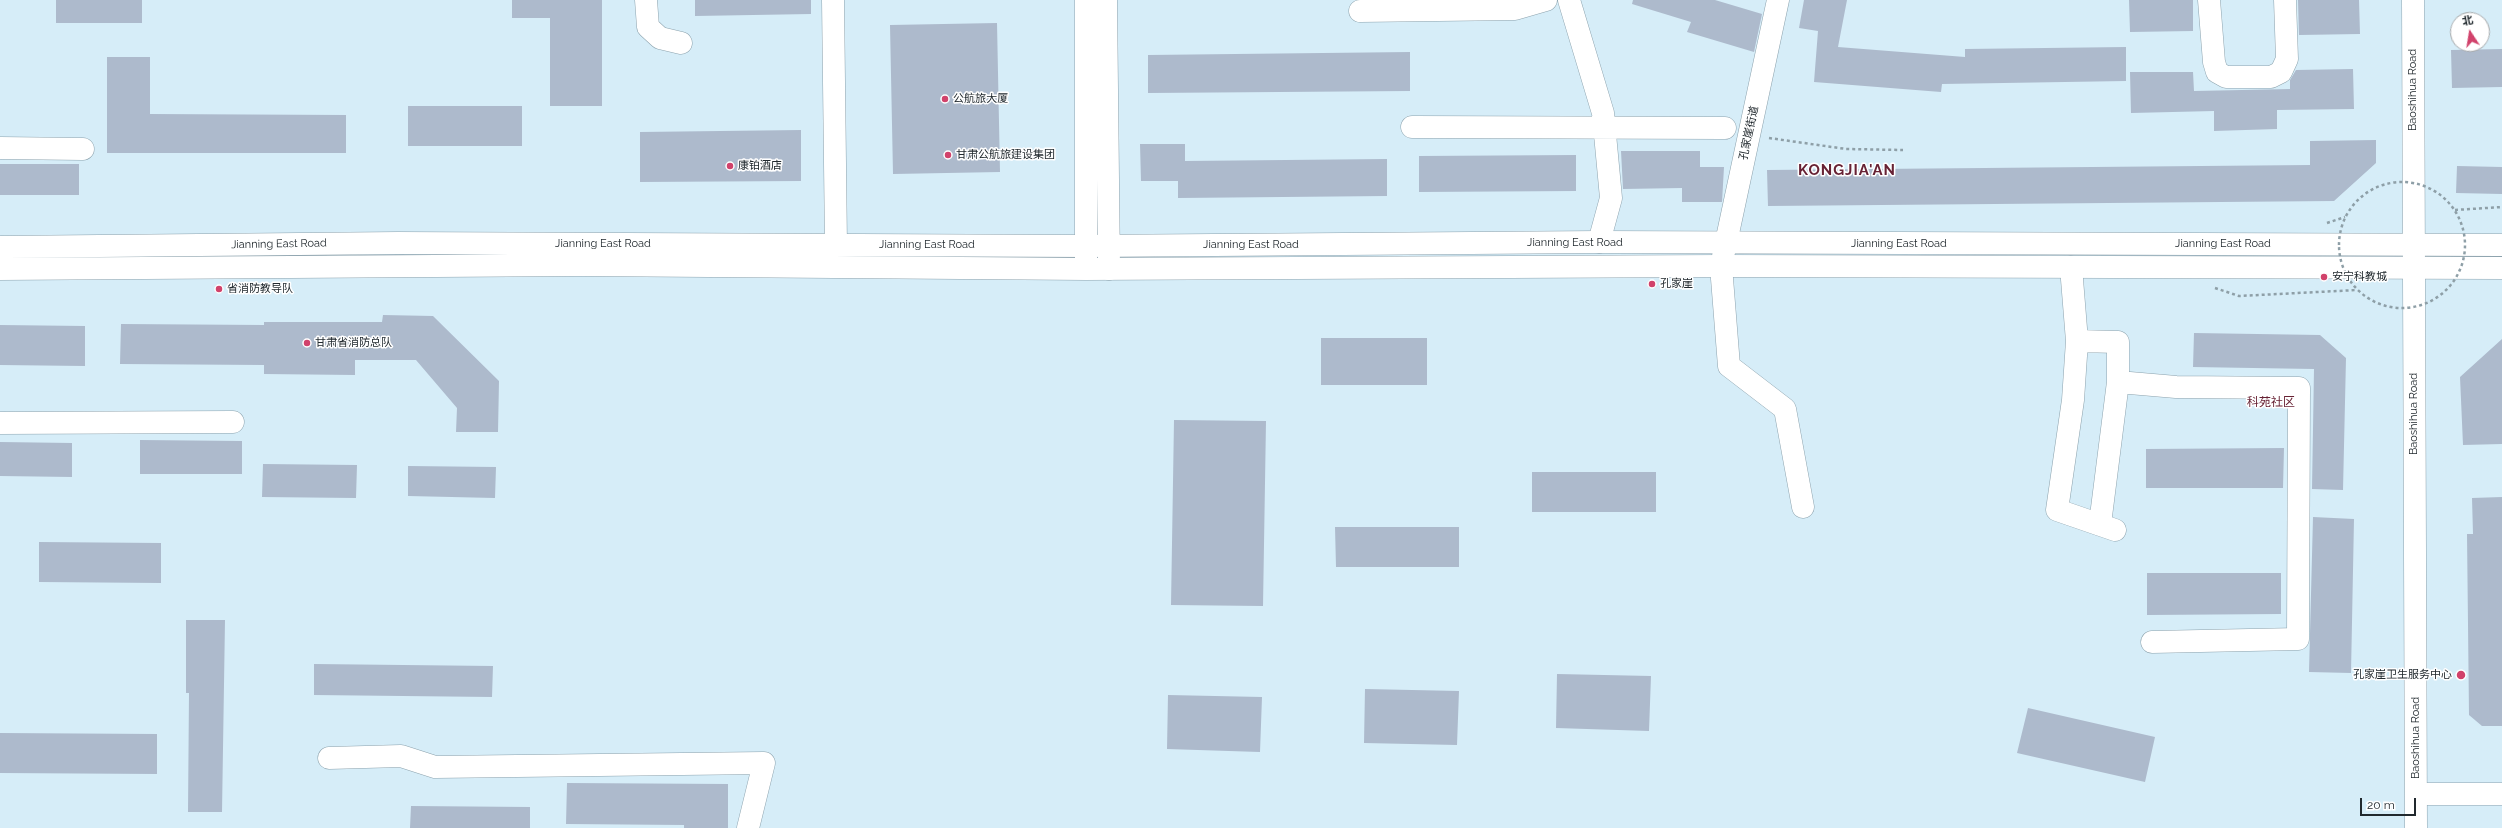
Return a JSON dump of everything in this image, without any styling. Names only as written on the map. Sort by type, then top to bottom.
[{"type":"main road","points":[[646,0],[648,27],[660,38],[681,43]]},
{"type":"main road","points":[[833,0],[836,245]]},
{"type":"main road","points":[[1086,0],[1086,269]]},
{"type":"main road","points":[[1106,0],[1109,269]]},
{"type":"main road","points":[[1360,11],[1515,9],[1546,0]]},
{"type":"main road","points":[[1569,0],[1603,113],[1611,198],[1599,242]]},
{"type":"main road","name":"孔家崖街道","points":[[1778,0],[1721,266],[1729,366],[1785,409],[1803,507]]},
{"type":"main road","points":[[2209,0],[2214,62],[2217,72],[2226,77],[2271,77],[2281,72],[2287,59],[2285,0]]},
{"type":"main road","name":"Baoshihua Road","points":[[2413,0],[2416,828]]},
{"type":"main road","points":[[1412,127],[1726,128]]},
{"type":"main road","points":[[0,148],[83,149]]},
{"type":"main road","name":"Jianning East Road","points":[[0,247],[398,243],[1108,246],[1599,242],[1725,244],[2502,245]]},
{"type":"main road","name":"Jianning East Road","points":[[0,269],[574,265],[1086,269],[1721,266],[2502,268]]},
{"type":"main road","points":[[2071,267],[2077,341],[2073,400],[2057,510],[2107,527],[2118,382],[2118,342],[2077,341]]},
{"type":"main road","points":[[2118,382],[2176,387],[2299,388],[2298,639],[2152,642]]},
{"type":"main road","points":[[0,423],[233,422]]},
{"type":"main road","points":[[329,758],[401,756],[435,767],[764,763],[748,828]]},
{"type":"main road","points":[[2416,794],[2502,794]]},
{"type":"path","points":[[1749,135],[1846,149],[1903,150]]},
{"type":"path","points":[[2411,183],[2436,192],[2455,210],[2464,235],[2464,255],[2459,274],[2442,294],[2425,304],[2406,308],[2380,304],[2357,290],[2343,268],[2339,242],[2345,217],[2362,196],[2385,184],[2411,183]]},
{"type":"path","points":[[2455,210],[2502,207]]},
{"type":"path","points":[[2239,296],[2357,290]]},
{"type":"building","points":[[56,0],[142,0],[142,23],[56,23]]},
{"type":"building","points":[[512,0],[602,0],[602,106],[550,106],[550,18],[512,18]]},
{"type":"building","points":[[695,0],[811,0],[811,14],[695,16]]},
{"type":"building","points":[[1633,0],[1715,0],[1762,14],[1754,52],[1687,32],[1691,22],[1632,4]]},
{"type":"building","points":[[1804,0],[1847,0],[1838,47],[1965,57],[1965,49],[2126,47],[2126,81],[1942,84],[1941,92],[1814,82],[1818,31],[1799,28]]},
{"type":"building","points":[[2129,0],[2193,0],[2193,31],[2130,32]]},
{"type":"building","points":[[2298,0],[2359,0],[2360,34],[2299,35]]},
{"type":"building","name":"公航旅大厦","points":[[997,23],[1000,172],[893,174],[890,25]]},
{"type":"building","points":[[2490,49],[2502,49],[2502,87],[2452,88],[2451,52],[2490,52]]},
{"type":"building","points":[[1410,52],[1410,91],[1148,93],[1148,55]]},
{"type":"building","points":[[107,57],[150,57],[150,114],[346,115],[346,153],[107,153]]},
{"type":"building","points":[[2353,69],[2354,109],[2277,110],[2277,129],[2214,131],[2214,111],[2131,113],[2130,72],[2193,72],[2194,91],[2290,89],[2290,80],[2296,70]]},
{"type":"building","points":[[408,106],[522,106],[522,146],[408,146]]},
{"type":"building","points":[[801,130],[801,181],[640,182],[640,132]]},
{"type":"building","points":[[2376,140],[2376,163],[2334,201],[1768,206],[1767,170],[2310,165],[2310,141]]},
{"type":"building","points":[[1140,144],[1185,144],[1185,161],[1387,159],[1387,196],[1178,198],[1178,181],[1141,181]]},
{"type":"building","points":[[1621,151],[1700,151],[1700,167],[1724,167],[1722,202],[1682,202],[1682,188],[1623,189]]},
{"type":"building","points":[[1576,155],[1576,191],[1419,192],[1419,156]]},
{"type":"building","points":[[0,164],[79,164],[79,195],[0,195]]},
{"type":"building","points":[[2457,166],[2502,167],[2502,194],[2456,193]]},
{"type":"building","points":[[383,315],[433,316],[499,381],[498,432],[456,432],[457,408],[416,360],[355,360],[355,375],[264,374],[264,365],[120,364],[121,324],[264,325],[264,322],[382,322]]},
{"type":"building","points":[[0,325],[85,326],[85,366],[0,365]]},
{"type":"building","points":[[2194,333],[2320,335],[2346,358],[2343,490],[2312,489],[2314,369],[2193,367]]},
{"type":"building","points":[[1321,338],[1427,338],[1427,385],[1321,385]]},
{"type":"building","points":[[2502,339],[2502,444],[2463,445],[2460,377]]},
{"type":"building","points":[[1174,420],[1266,421],[1263,606],[1171,605]]},
{"type":"building","points":[[140,440],[242,441],[242,474],[140,474]]},
{"type":"building","points":[[0,442],[72,443],[72,477],[0,476]]},
{"type":"building","points":[[2284,448],[2283,488],[2146,488],[2146,449]]},
{"type":"building","points":[[263,464],[357,465],[356,498],[262,497]]},
{"type":"building","points":[[408,466],[496,467],[495,498],[408,496]]},
{"type":"building","points":[[1532,472],[1656,472],[1656,512],[1532,512]]},
{"type":"building","points":[[2502,497],[2502,726],[2482,726],[2469,715],[2467,534],[2473,534],[2472,498]]},
{"type":"building","points":[[2313,517],[2354,519],[2351,673],[2309,672]]},
{"type":"building","points":[[1335,527],[1459,527],[1459,567],[1336,567]]},
{"type":"building","points":[[39,542],[161,543],[161,583],[39,582]]},
{"type":"building","points":[[2147,573],[2281,573],[2281,614],[2147,615]]},
{"type":"building","points":[[186,620],[225,620],[222,812],[188,812],[189,693],[186,693]]},
{"type":"building","points":[[314,664],[493,666],[492,697],[314,695]]},
{"type":"building","points":[[1557,674],[1651,676],[1649,731],[1556,728]]},
{"type":"building","points":[[1365,689],[1459,691],[1457,745],[1364,743]]},
{"type":"building","points":[[1168,695],[1262,697],[1260,752],[1167,749]]},
{"type":"building","points":[[2028,708],[2155,737],[2145,782],[2017,753]]},
{"type":"building","points":[[0,733],[157,734],[157,774],[0,773]]},
{"type":"building","points":[[567,783],[728,784],[728,828],[684,828],[684,825],[566,824]]},
{"type":"building","points":[[411,806],[530,807],[530,828],[410,828]]},
{"type":"place","name":"公航旅大厦","points":[[945,99]]},
{"type":"place","name":"甘肃公航旅建设集团","points":[[948,155]]},
{"type":"place","name":"康铂酒店","points":[[730,166]]},
{"type":"place","name":"安宁科教城","points":[[2324,277]]},
{"type":"place","name":"孔家崖","points":[[1652,284]]},
{"type":"place","name":"省消防教导队","points":[[219,289]]},
{"type":"place","name":"甘肃省消防总队","points":[[307,343]]},
{"type":"place","name":"孔家崖卫生服务中心","points":[[2461,675]]},
{"type":"district","name":"KONGJIA'AN","points":[[1847,170]]},
{"type":"district","name":"科苑社区","points":[[2271,402]]}]
